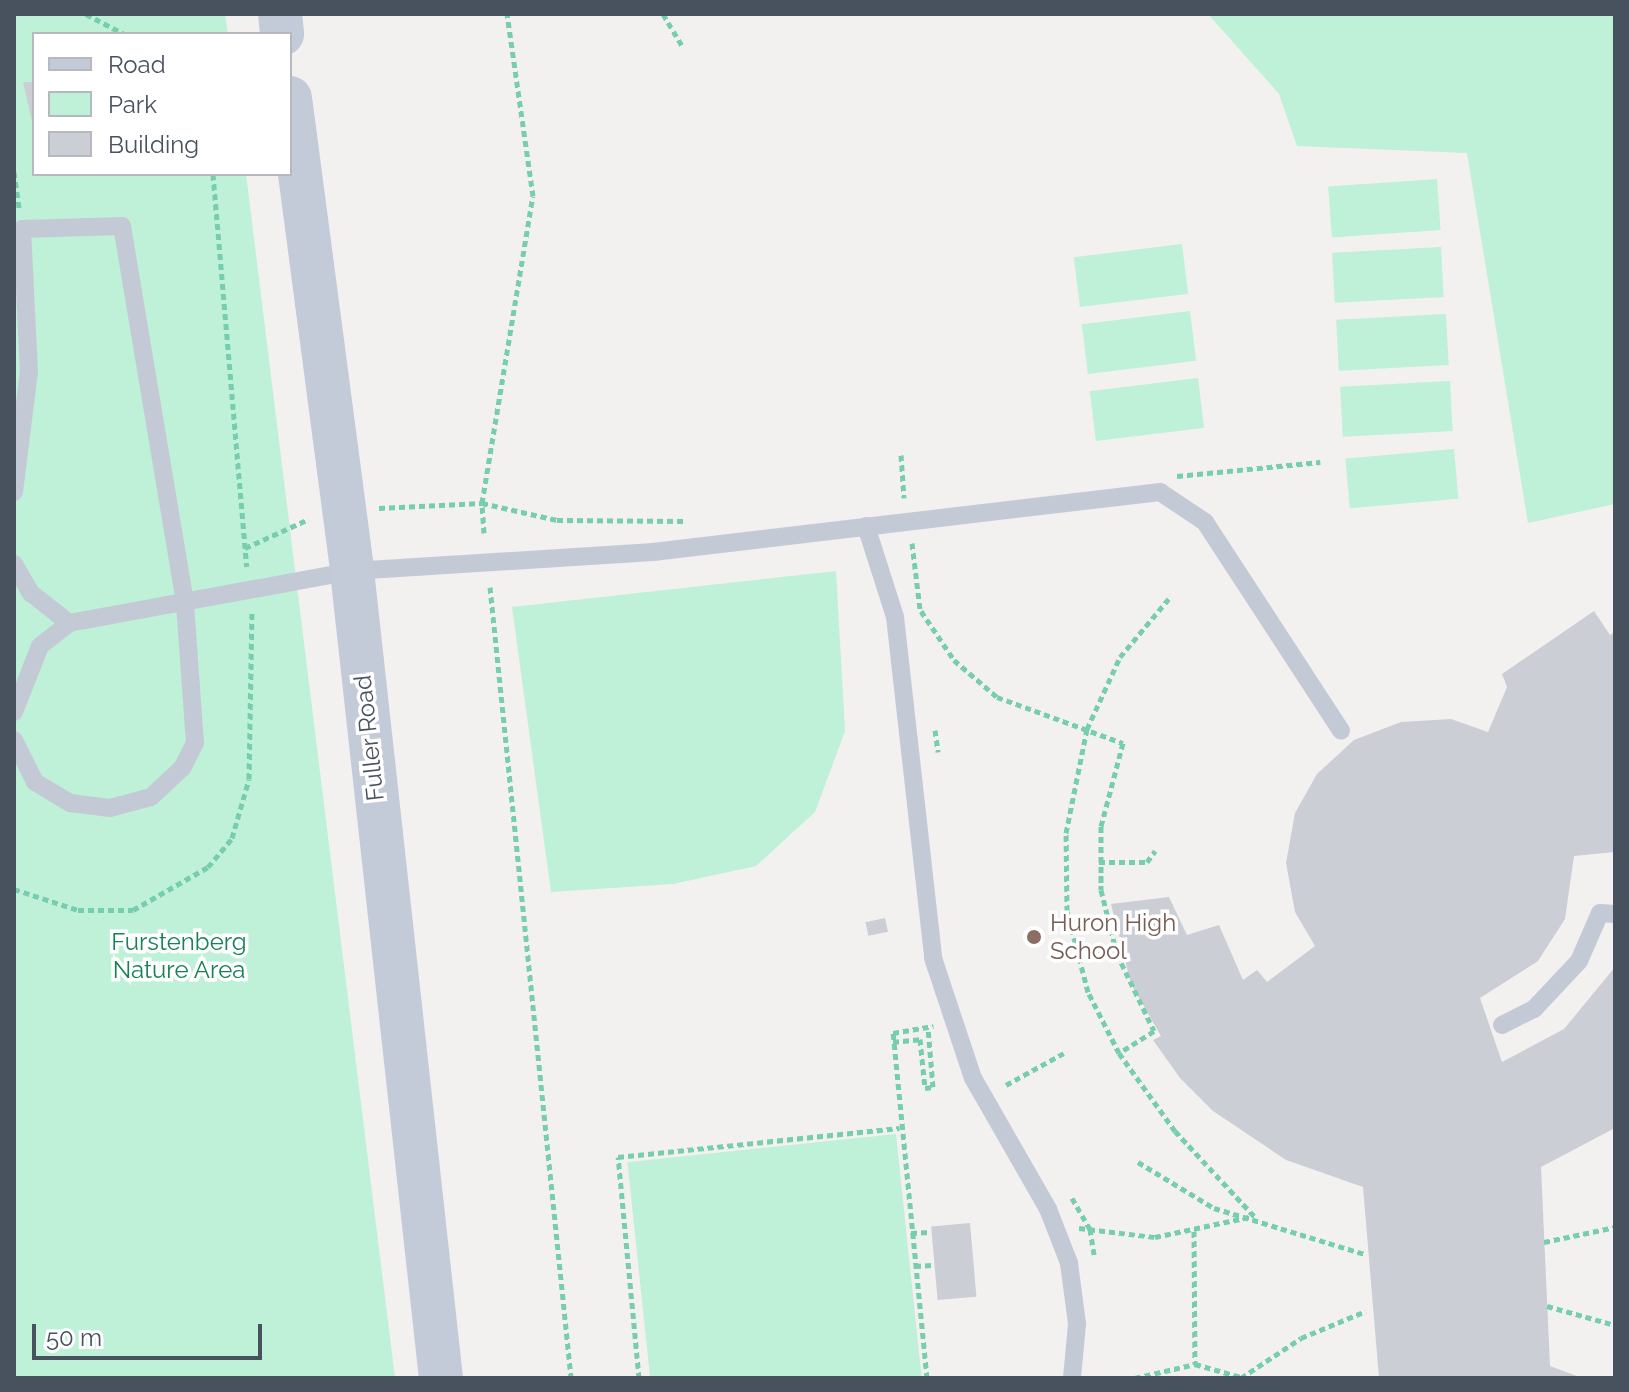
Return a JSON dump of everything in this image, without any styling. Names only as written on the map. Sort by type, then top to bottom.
[{"type":"main road","name":"Fuller Road","points":[[292,113],[352,571],[441,1378]]},
{"type":"lane","points":[[14,492],[29,372],[22,229],[122,226],[185,604],[195,743],[182,768],[151,797],[110,808],[70,803],[35,782],[14,740]]},
{"type":"lane","points":[[14,712],[40,646],[69,623],[352,571],[653,552],[1134,492],[1183,501],[1205,522],[1341,731]]},
{"type":"lane","points":[[866,526],[895,617],[933,958],[973,1078],[1054,1226],[1069,1263],[1077,1324],[1072,1378]]},
{"type":"lane","points":[[14,564],[31,593],[69,623]]},
{"type":"lane","points":[[1502,1025],[1534,1009],[1579,961],[1600,913],[1615,914]]},
{"type":"path","points":[[86,14],[120,32]]},
{"type":"path","points":[[484,533],[482,503],[533,196],[507,14]]},
{"type":"path","points":[[663,14],[682,46]]},
{"type":"path","points":[[14,172],[22,229]]},
{"type":"path","points":[[901,455],[904,504]]},
{"type":"path","points":[[1161,474],[1320,462]]},
{"type":"path","points":[[889,506],[920,502]]},
{"type":"path","points":[[372,508],[482,503],[557,520],[691,521]]},
{"type":"path","points":[[245,548],[310,518]]},
{"type":"path","points":[[911,538],[924,642]]},
{"type":"path","points":[[490,587],[571,1378]]},
{"type":"path","points":[[1171,596],[1120,657],[1087,729],[1066,833],[1067,911],[1088,992],[1119,1053],[1175,1131],[1254,1216]]},
{"type":"path","points":[[921,611],[954,660],[997,697],[1123,743],[1099,862],[1117,954],[1154,1031],[1119,1053]]},
{"type":"path","points":[[933,719],[939,768]]},
{"type":"path","points":[[1099,862],[1147,862],[1155,851]]},
{"type":"path","points":[[893,1042],[920,1039],[925,1088],[933,1087],[928,1028],[893,1033],[893,1042],[900,1128],[927,1378]]},
{"type":"path","points":[[1006,1085],[1064,1053]]},
{"type":"path","points":[[1000,1071],[1013,1098]]},
{"type":"path","points":[[639,1378],[618,1157],[900,1128]]},
{"type":"path","points":[[1138,1162],[1214,1208],[1254,1216],[1294,1236],[1364,1254]]},
{"type":"path","points":[[1067,1190],[1090,1229],[1095,1260]]},
{"type":"path","points":[[1054,1226],[1155,1237],[1254,1216]]},
{"type":"path","points":[[1544,1242],[1615,1227]]},
{"type":"path","points":[[1194,1231],[1195,1364]]},
{"type":"path","points":[[911,1233],[929,1232]]},
{"type":"path","points":[[915,1266],[932,1265]]},
{"type":"path","points":[[1547,1306],[1615,1325]]},
{"type":"path","points":[[1135,1378],[1195,1364],[1243,1378],[1301,1338],[1366,1311]]},
{"type":"green space","name":"Furstenberg Nature Area","points":[[14,14],[225,14],[228,32],[32,32],[32,176],[246,176],[395,1378],[14,1378]]},
{"type":"green space","points":[[1208,14],[1615,14],[1615,504],[1528,523],[1467,153],[1297,146],[1279,94]]},
{"type":"green space","points":[[1437,179],[1441,230],[1332,237],[1328,187]]},
{"type":"green space","points":[[1182,244],[1188,294],[1080,307],[1074,257]]},
{"type":"green space","points":[[1441,247],[1444,297],[1335,303],[1332,253]]},
{"type":"green space","points":[[1190,311],[1196,361],[1088,374],[1082,324]]},
{"type":"green space","points":[[1446,314],[1449,365],[1339,371],[1336,320]]},
{"type":"green space","points":[[1198,378],[1204,428],[1096,441],[1090,391]]},
{"type":"green space","points":[[1450,381],[1453,431],[1343,437],[1340,387]]},
{"type":"green space","points":[[1454,449],[1458,499],[1350,508],[1345,458]]},
{"type":"green space","points":[[836,571],[845,731],[815,812],[756,866],[673,884],[551,892],[512,607]]},
{"type":"green space","points":[[896,1134],[922,1378],[650,1378],[627,1162]]},
{"type":"building","points":[[23,82],[32,82],[32,122]]},
{"type":"building","points":[[1594,611],[1610,635],[1615,632],[1615,852],[1574,856],[1565,919],[1538,961],[1480,998],[1502,1062],[1564,1029],[1615,967],[1615,1128],[1541,1167],[1550,1366],[1582,1378],[1379,1378],[1363,1187],[1286,1160],[1213,1111],[1180,1078],[1153,1040],[1161,1036],[1131,984],[1111,904],[1169,897],[1187,935],[1219,925],[1243,980],[1257,970],[1267,982],[1315,946],[1295,912],[1286,863],[1295,813],[1317,774],[1354,740],[1401,722],[1451,719],[1488,732],[1507,687],[1502,674]]},
{"type":"building","points":[[885,918],[888,932],[868,936],[865,922]]},
{"type":"building","points":[[970,1223],[976,1297],[938,1300],[931,1226]]},
{"type":"place","name":"Huron High School","points":[[1034,937]]}]
